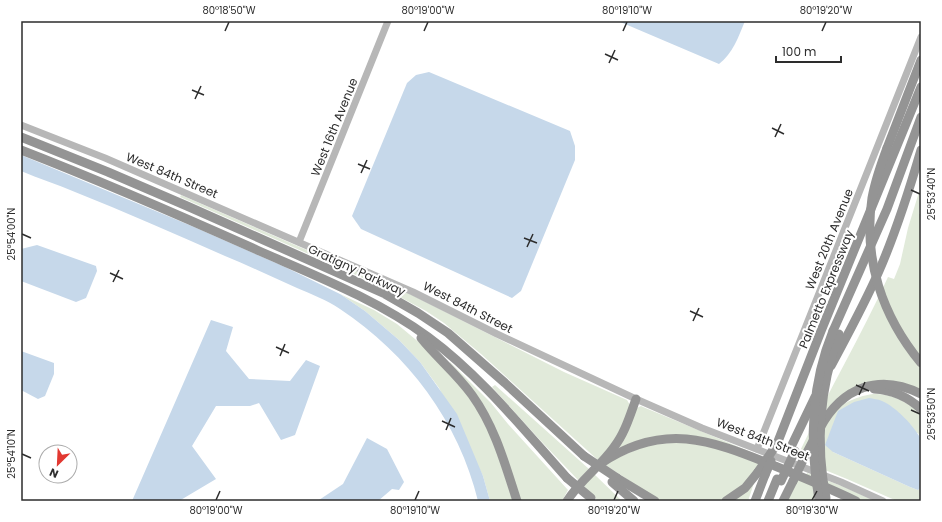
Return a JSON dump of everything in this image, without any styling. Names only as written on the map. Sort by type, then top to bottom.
[{"type":"highway","points":[[921,60],[877,177],[872,197],[870,217],[870,236],[873,263],[881,295],[893,323],[921,363]]},
{"type":"highway","name":"Palmetto Expressway","points":[[762,474],[777,444],[921,87]]},
{"type":"highway","points":[[823,500],[820,452],[821,414],[826,377],[836,332],[887,209],[921,117]]},
{"type":"highway","points":[[836,332],[889,219],[921,135]]},
{"type":"highway","name":"Gratigny Parkway","points":[[21,137],[187,206],[385,294],[418,313],[448,333],[584,456],[615,480],[634,501]]},
{"type":"highway","name":"Gratigny Parkway","points":[[21,150],[94,178],[373,302],[428,337],[458,361],[486,389],[567,478],[591,500]]},
{"type":"highway","points":[[768,501],[779,480],[811,404],[853,325],[879,270],[900,218],[921,150]]},
{"type":"highway","points":[[792,450],[863,316],[882,276],[902,227],[921,168]]},
{"type":"highway","points":[[413,327],[423,340],[455,373],[472,395],[487,419],[499,444],[517,501]]},
{"type":"highway","points":[[784,501],[804,458],[830,411],[846,396],[864,386],[887,384],[910,389],[921,394]]},
{"type":"highway","points":[[846,396],[866,390],[885,390],[905,397],[921,409]]},
{"type":"highway","points":[[567,501],[581,482],[600,464],[619,441],[636,399]]},
{"type":"highway","points":[[600,464],[619,452],[643,443],[662,439],[681,438],[697,440],[715,443],[734,450],[827,487],[856,501]]},
{"type":"highway","points":[[726,501],[762,474]]},
{"type":"highway","points":[[755,501],[762,474]]},
{"type":"highway","points":[[615,480],[655,501]]},
{"type":"highway","points":[[773,501],[779,480]]},
{"type":"street","name":"West 16th Avenue","points":[[299,242],[388,21]]},
{"type":"street","name":"West 20th Avenue","points":[[757,449],[921,37]]},
{"type":"street","name":"West 84th Street","points":[[21,125],[105,158],[413,292],[497,334],[636,399],[689,422],[841,482],[883,501]]},
{"type":"green space","points":[[919,192],[921,392],[899,383],[838,398],[825,411],[803,453],[800,451],[888,277],[894,279],[900,264],[908,228]]},
{"type":"green space","points":[[181,195],[302,248],[388,283],[564,372],[627,400],[630,405],[616,442],[599,461],[481,354],[444,323],[426,311],[374,283],[180,197]]},
{"type":"green space","points":[[340,294],[374,310],[397,324],[421,344],[468,394],[490,432],[513,501],[490,501],[483,476],[439,388],[420,362],[399,340],[365,311]]},
{"type":"green space","points":[[450,362],[491,403],[568,490],[562,501],[518,501],[499,441],[449,364]]},
{"type":"green space","points":[[495,385],[589,469],[578,480],[492,387]]},
{"type":"green space","points":[[873,394],[893,397],[903,401],[920,412],[921,439],[918,433],[833,452],[910,487],[918,490],[921,487],[921,501],[897,501],[825,470],[823,427],[827,418],[832,412],[845,403],[859,397]]},
{"type":"green space","points":[[641,406],[763,457],[709,439],[617,448],[637,408]]},
{"type":"green space","points":[[698,442],[760,463],[746,482],[724,498],[717,501],[663,501],[654,497],[604,464],[649,444]]},
{"type":"green space","points":[[807,473],[842,486],[875,501],[859,501],[806,475]]},
{"type":"green space","points":[[594,474],[622,501],[598,501],[583,485]]},
{"type":"green space","points":[[798,477],[814,484],[817,501],[787,501]]},
{"type":"green space","points":[[754,483],[748,501],[730,501]]},
{"type":"water","points":[[618,21],[745,21],[732,50],[719,64]]},
{"type":"water","points":[[429,72],[570,131],[575,146],[575,160],[521,291],[512,298],[361,229],[352,216],[407,83],[416,75]]},
{"type":"water","points":[[21,155],[194,227],[285,267],[340,294],[365,311],[399,340],[420,362],[457,414],[483,476],[490,501],[478,501],[458,444],[444,417],[427,392],[409,369],[388,347],[365,327],[335,306],[319,297],[131,215],[21,171]]},
{"type":"water","points":[[37,245],[96,266],[97,271],[86,298],[76,302],[21,281],[21,249]]},
{"type":"water","points":[[211,320],[233,327],[226,351],[249,379],[290,381],[306,360],[320,366],[295,435],[281,440],[259,403],[250,406],[216,406],[192,446],[216,479],[179,501],[132,501]]},
{"type":"water","points":[[21,351],[54,363],[54,374],[45,396],[38,399],[21,390]]},
{"type":"water","points":[[869,398],[880,400],[899,412],[921,439],[921,487],[918,490],[833,452],[825,445],[838,411],[854,402]]},
{"type":"water","points":[[367,438],[387,449],[404,482],[399,490],[392,489],[378,501],[320,501],[319,500],[343,484]]}]
